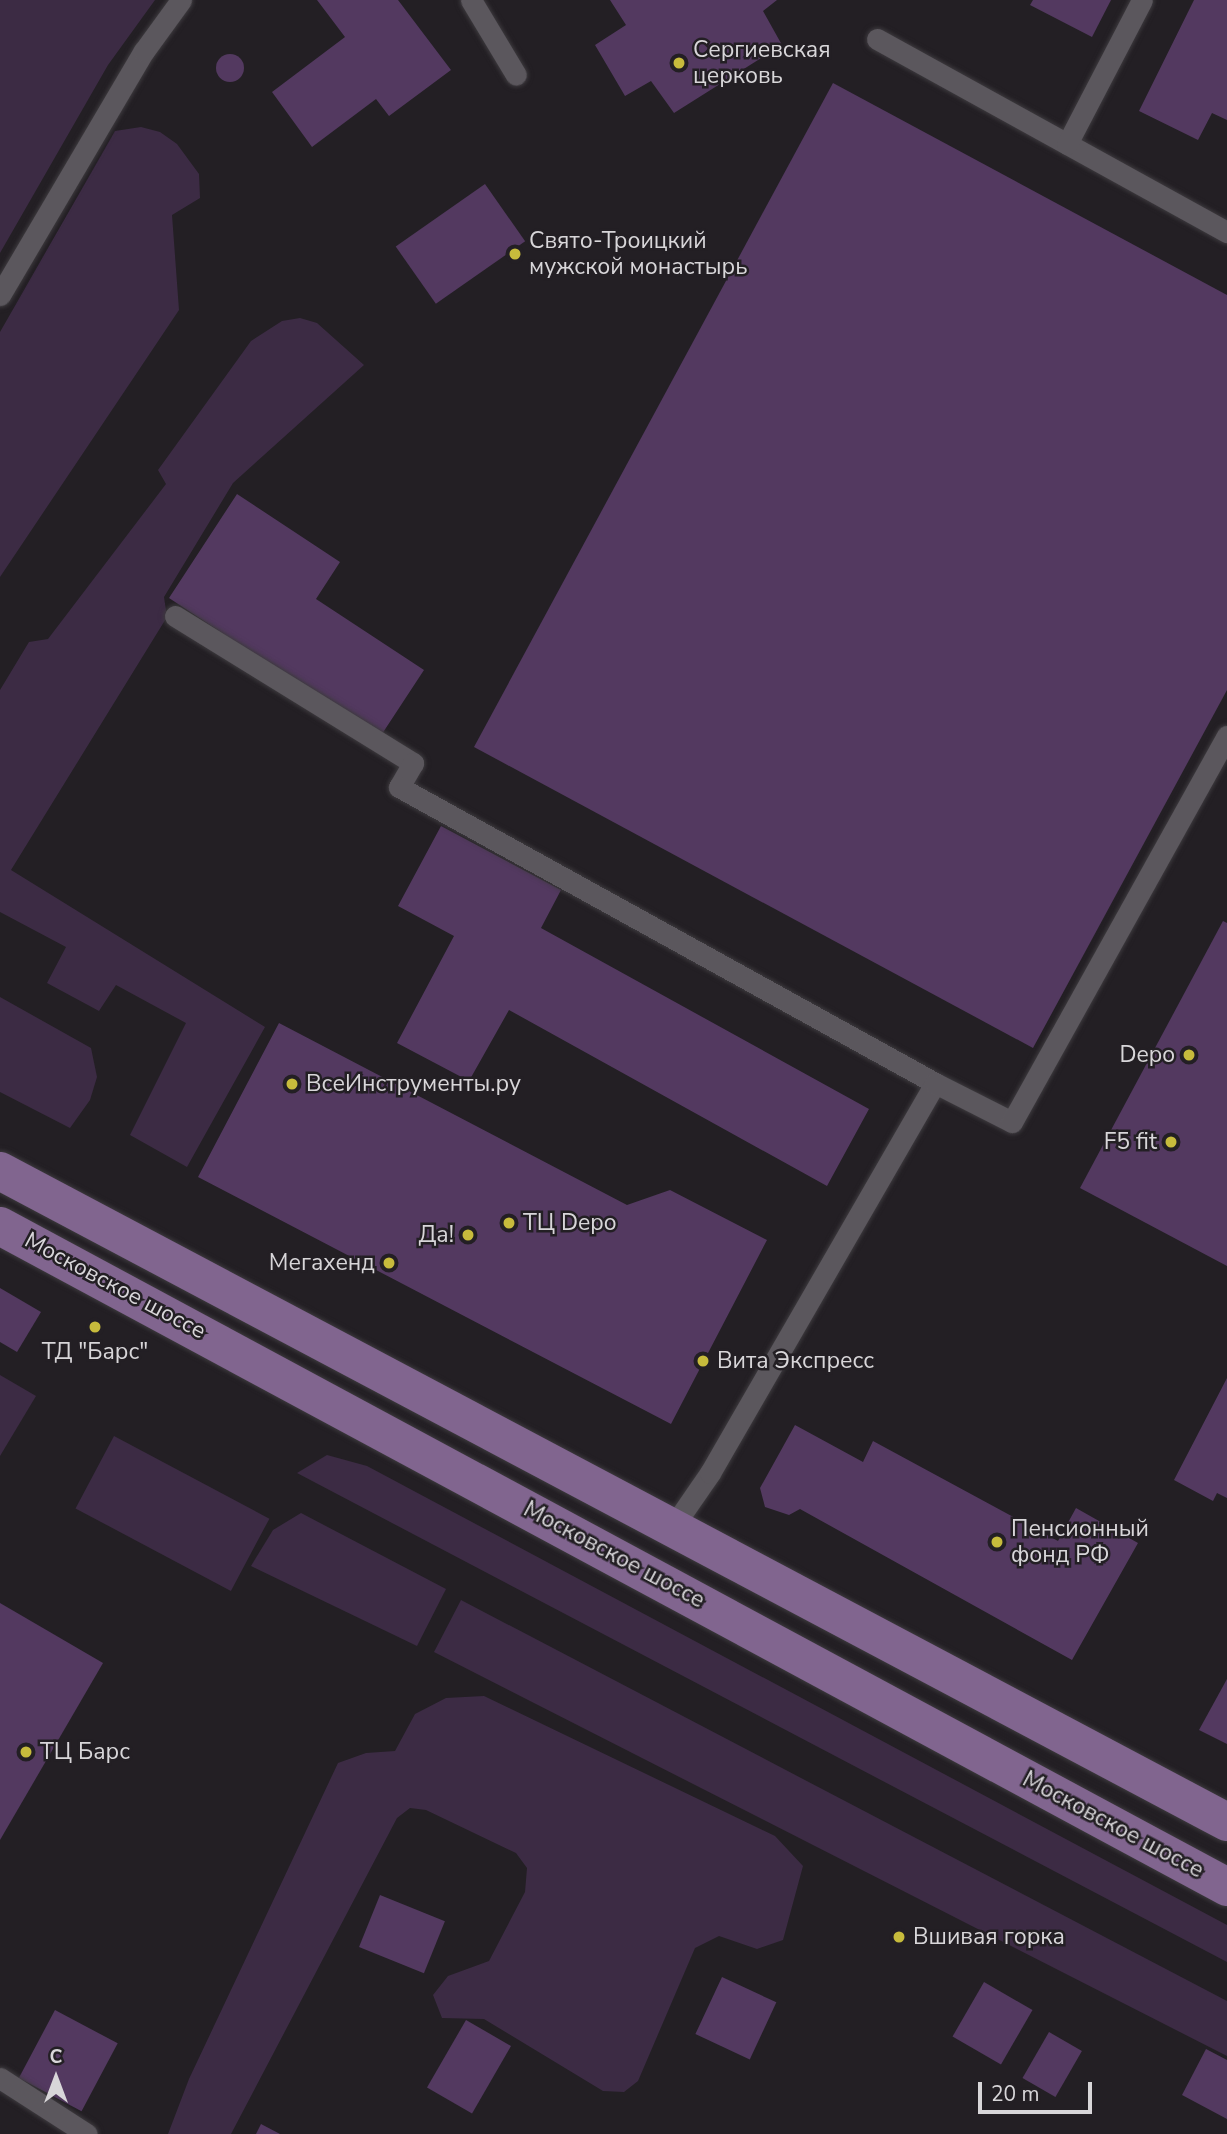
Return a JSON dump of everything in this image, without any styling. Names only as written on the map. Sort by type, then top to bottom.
[{"type":"main road","name":"Московское шоссе","points":[[0,1171],[1227,1822]]},
{"type":"main road","name":"Московское шоссе","points":[[0,1226],[1227,1887]]},
{"type":"lane","points":[[0,295],[144,51],[181,0]]},
{"type":"lane","points":[[471,0],[516,75]]},
{"type":"lane","points":[[1067,144],[1142,0]]},
{"type":"lane","points":[[877,38],[1227,232]]},
{"type":"lane","points":[[175,616],[413,763],[398,787],[935,1083],[1012,1122],[1227,736]]},
{"type":"lane","points":[[672,1528],[710,1473],[935,1083]]},
{"type":"lane","points":[[0,2078],[88,2134]]},
{"type":"shaded area","points":[[0,0],[155,0],[108,65],[0,253]]},
{"type":"shaded area","points":[[141,127],[160,132],[177,144],[199,174],[200,198],[172,215],[179,310],[0,577],[0,332],[115,131]]},
{"type":"shaded area","points":[[300,318],[317,323],[364,365],[233,483],[164,597],[167,617],[11,870],[265,1027],[187,1167],[130,1135],[186,1023],[116,985],[99,1011],[47,983],[66,947],[0,912],[0,690],[29,642],[48,639],[166,484],[158,470],[251,341],[282,321]]},
{"type":"shaded area","points":[[0,997],[91,1048],[97,1077],[90,1100],[70,1128],[0,1092]]},
{"type":"shaded area","points":[[0,1375],[36,1396],[0,1456]]},
{"type":"shaded area","points":[[114,1436],[269,1519],[231,1591],[76,1508]]},
{"type":"shaded area","points":[[327,1455],[367,1466],[1227,1925],[1227,1962],[297,1473]]},
{"type":"shaded area","points":[[301,1513],[446,1589],[417,1646],[251,1566],[273,1530]]},
{"type":"shaded area","points":[[461,1600],[1227,2001],[1227,2056],[434,1652]]},
{"type":"shaded area","points":[[484,1696],[775,1836],[803,1866],[783,1940],[757,1949],[719,1936],[695,1948],[638,2081],[624,2092],[603,2091],[484,2019],[442,2018],[433,1995],[448,1976],[489,1961],[525,1892],[527,1868],[516,1853],[426,1810],[410,1808],[397,1818],[231,2134],[168,2134],[189,2079],[338,1763],[366,1753],[395,1751],[415,1714],[446,1698]]},
{"type":"building","points":[[317,0],[398,0],[451,70],[389,116],[376,99],[312,147],[272,92],[345,37]]},
{"type":"building","name":"Сергиевская церковь","points":[[610,0],[777,0],[763,11],[782,45],[674,113],[651,81],[625,96],[595,45],[626,25]]},
{"type":"building","points":[[1033,0],[1111,0],[1092,37],[1030,5]]},
{"type":"building","points":[[1194,0],[1227,0],[1227,120],[1212,113],[1198,140],[1139,111]]},
{"type":"building","points":[[230,54],[240,58],[244,68],[240,78],[230,82],[220,78],[216,68],[220,58]]},
{"type":"building","points":[[833,83],[1227,295],[1227,690],[1033,1048],[474,747]]},
{"type":"building","points":[[485,184],[525,241],[436,304],[396,247]]},
{"type":"building","points":[[237,494],[340,562],[316,599],[424,670],[380,737],[169,598]]},
{"type":"building","points":[[441,826],[561,890],[541,928],[869,1109],[827,1186],[509,1010],[469,1081],[397,1043],[454,936],[398,906]]},
{"type":"building","name":"Depo","points":[[1223,921],[1227,923],[1227,1266],[1080,1188]]},
{"type":"building","name":"ТЦ Depo","points":[[279,1023],[627,1205],[670,1190],[767,1240],[671,1424],[198,1177]]},
{"type":"building","points":[[0,1288],[41,1312],[17,1352],[0,1342]]},
{"type":"building","points":[[1227,1378],[1227,1498],[1217,1493],[1213,1501],[1174,1480]]},
{"type":"building","name":"Пенсионный фонд РФ","points":[[795,1425],[863,1462],[873,1441],[1058,1541],[1076,1508],[1138,1543],[1072,1660],[800,1509],[789,1515],[765,1507],[760,1488]]},
{"type":"building","name":"ТЦ Барс","points":[[0,1603],[103,1663],[0,1840]]},
{"type":"building","points":[[1227,1679],[1227,1744],[1199,1730]]},
{"type":"building","points":[[380,1895],[445,1921],[424,1973],[359,1947]]},
{"type":"building","points":[[722,1977],[776,2002],[750,2059],[695,2034]]},
{"type":"building","points":[[984,1982],[1032,2010],[1001,2065],[953,2037]]},
{"type":"building","points":[[55,2010],[118,2043],[82,2111],[19,2078]]},
{"type":"building","points":[[466,2020],[511,2046],[472,2114],[427,2088]]},
{"type":"building","points":[[1049,2032],[1082,2051],[1055,2097],[1022,2078]]},
{"type":"building","points":[[1206,2049],[1227,2060],[1227,2119],[1182,2095]]},
{"type":"building","points":[[261,2124],[280,2134],[256,2134]]},
{"type":"place","name":"Сергиевская церковь","points":[[679,63]]},
{"type":"place","name":"Свято-Троицкий мужской монастырь","points":[[515,254]]},
{"type":"place","name":"Depo","points":[[1189,1055]]},
{"type":"place","name":"ВсеИнструменты.ру","points":[[292,1084]]},
{"type":"place","name":"F5 fit","points":[[1171,1142]]},
{"type":"place","name":"ТЦ Depo","points":[[509,1223]]},
{"type":"place","name":"Да!","points":[[468,1235]]},
{"type":"place","name":"Мегахенд","points":[[389,1263]]},
{"type":"place","name":"ТД \"Барс\"","points":[[95,1327]]},
{"type":"place","name":"Вита Экспресс","points":[[703,1361]]},
{"type":"place","name":"Пенсионный фонд РФ","points":[[997,1542]]},
{"type":"place","name":"ТЦ Барс","points":[[26,1752]]},
{"type":"place","name":"Вшивая горка","points":[[899,1937]]}]
